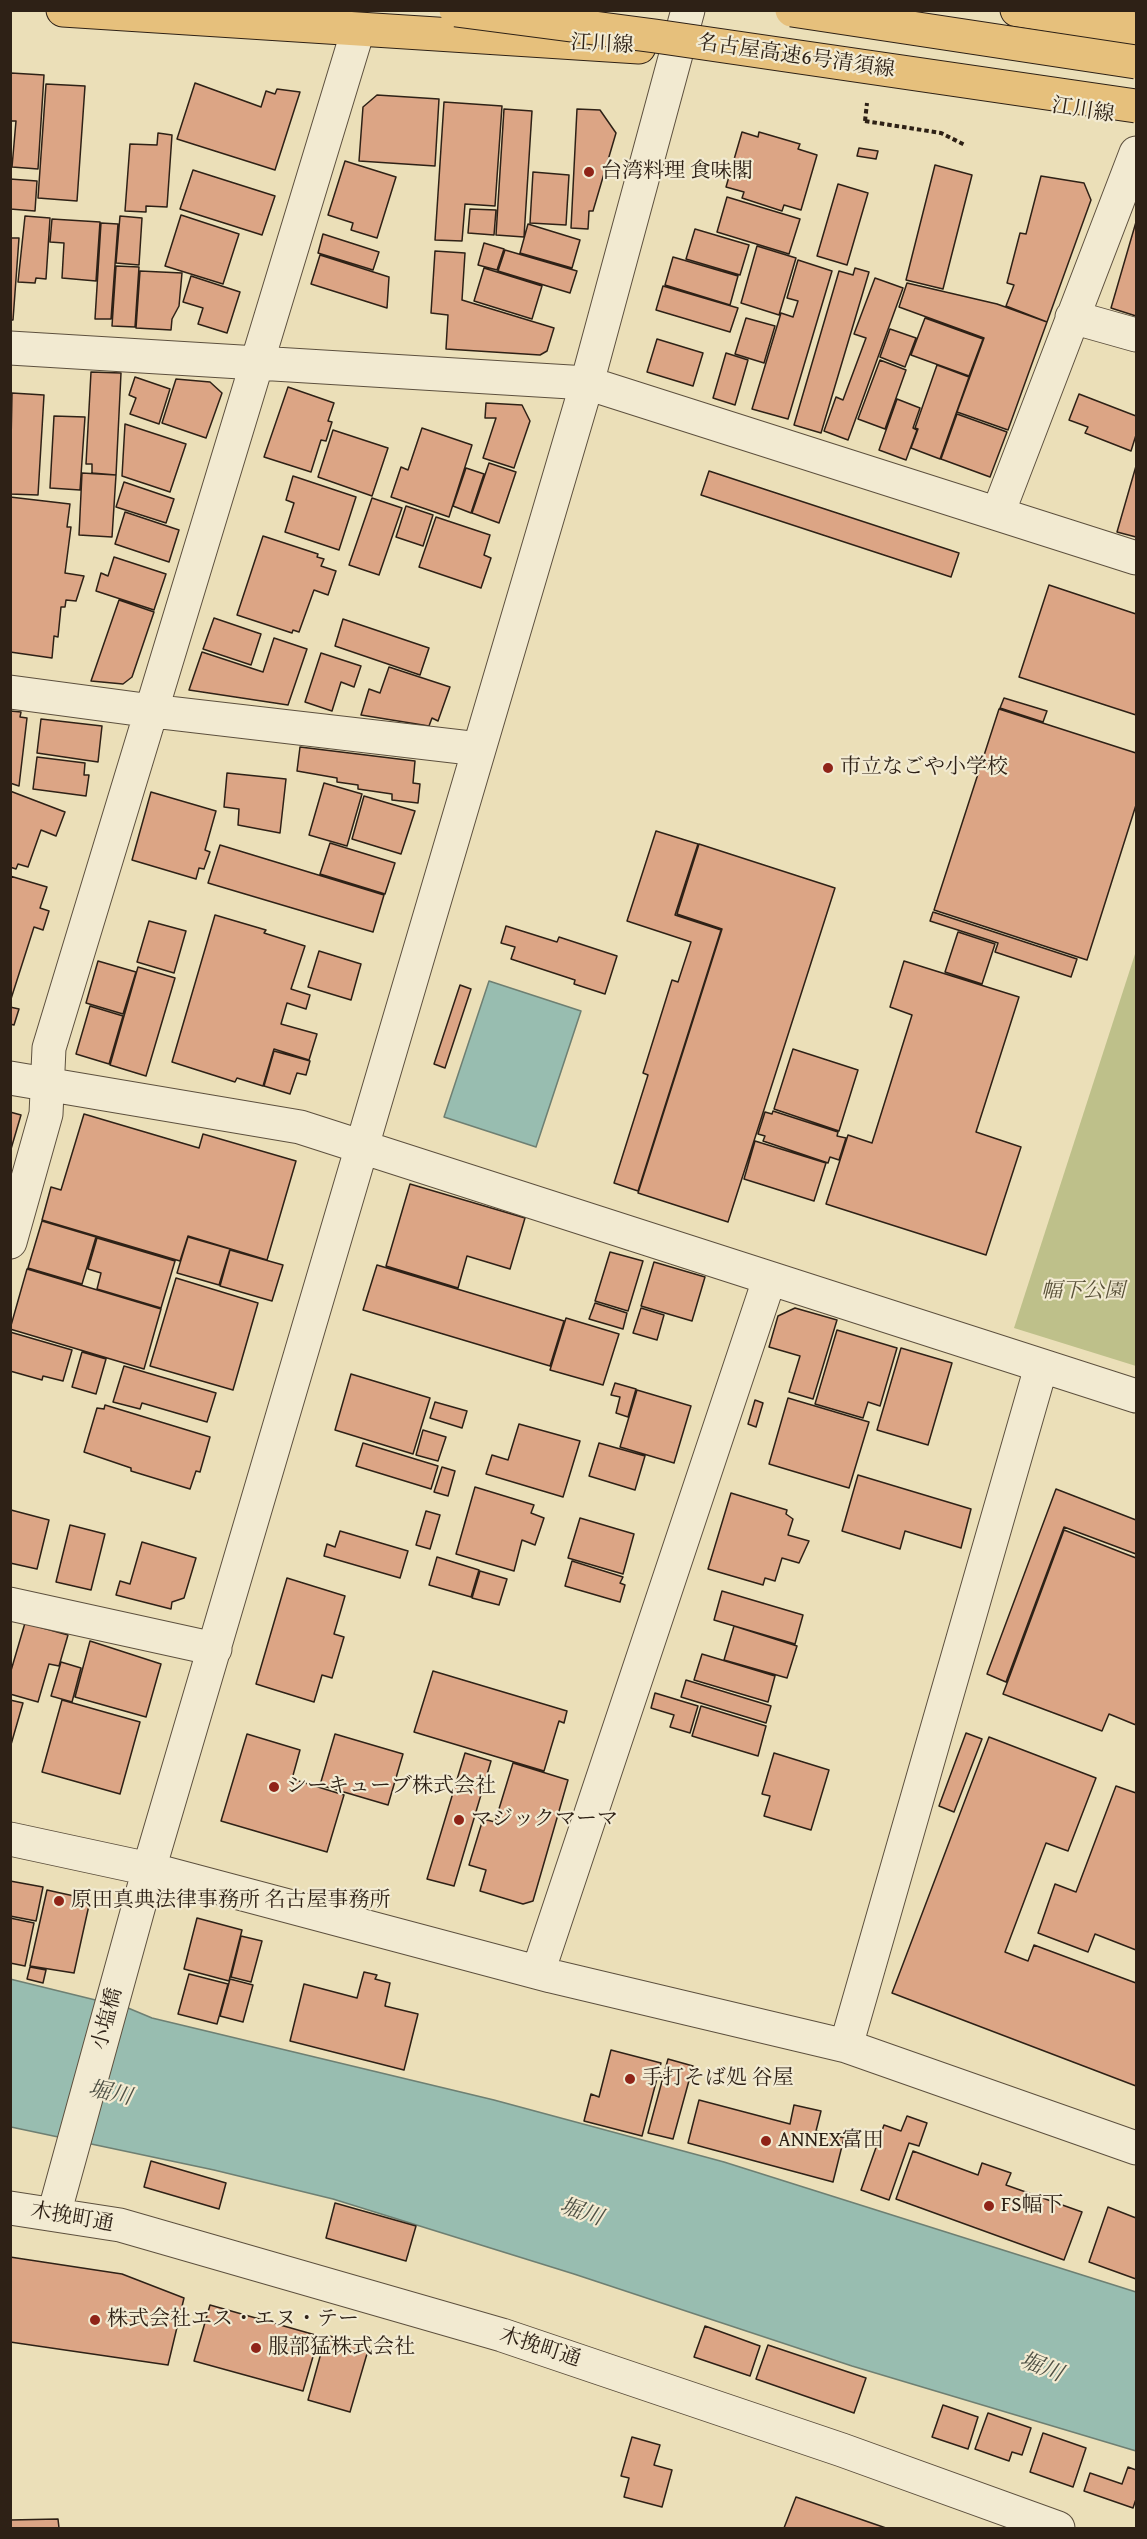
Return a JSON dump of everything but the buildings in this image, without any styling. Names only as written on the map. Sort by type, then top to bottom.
[{"type":"main road","name":"江川線","points":[[63,10],[678,50],[1137,119]]},
{"type":"main road","name":"名古屋高速6号清須線","points":[[456,10],[655,36],[1137,106]]},
{"type":"main road","points":[[792,10],[1137,62]]},
{"type":"main road","points":[[1017,10],[1137,29]]},
{"type":"street","name":"小塩橋","points":[[54,2214],[149,1869],[587,383],[688,10]]},
{"type":"street","points":[[10,1242],[46,1114],[49,1048],[358,30]]},
{"type":"street","points":[[998,513],[1137,153]]},
{"type":"street","points":[[1072,317],[1137,334]]},
{"type":"street","points":[[10,348],[257,365],[587,383],[1137,558]]},
{"type":"street","points":[[10,692],[478,749]]},
{"type":"street","points":[[10,1078],[300,1127],[769,1280],[1137,1396]]},
{"type":"street","points":[[538,1972],[769,1280]]},
{"type":"street","points":[[846,2046],[1041,1367]]},
{"type":"street","points":[[10,1604],[215,1649]]},
{"type":"street","points":[[10,1839],[149,1869],[538,1972],[846,2046],[1137,2148]]},
{"type":"street","name":"木挽町通","points":[[10,2208],[120,2225],[502,2335],[842,2450],[1058,2529]]},
{"type":"path","points":[[865,121],[941,133],[965,145]]},
{"type":"green space","name":"幅下公園","points":[[1136,951],[1136,1366],[1014,1328]]},
{"type":"water","points":[[489,981],[581,1011],[536,1147],[444,1117]]},
{"type":"water","name":"堀川","points":[[10,1979],[128,2008],[152,2018],[494,2100],[724,2162],[1136,2292],[1136,2451],[852,2366],[574,2274],[333,2199],[214,2170],[11,2127]]},
{"type":"place","name":"台湾料理 食味閣","points":[[589,172]]},
{"type":"place","name":"市立なごや小学校","points":[[828,768]]},
{"type":"place","name":"シーキューブ株式会社","points":[[274,1787]]},
{"type":"place","name":"マジックマーマ","points":[[459,1820]]},
{"type":"place","name":"原田真典法律事務所 名古屋事務所","points":[[59,1901]]},
{"type":"place","name":"手打そば処 谷屋","points":[[630,2079]]},
{"type":"place","name":"ANNEX富田","points":[[766,2141]]},
{"type":"place","name":"FS幅下","points":[[989,2206]]},
{"type":"place","name":"株式会社エス・エヌ・テー","points":[[95,2320]]},
{"type":"place","name":"服部猛株式会社","points":[[256,2348]]}]
